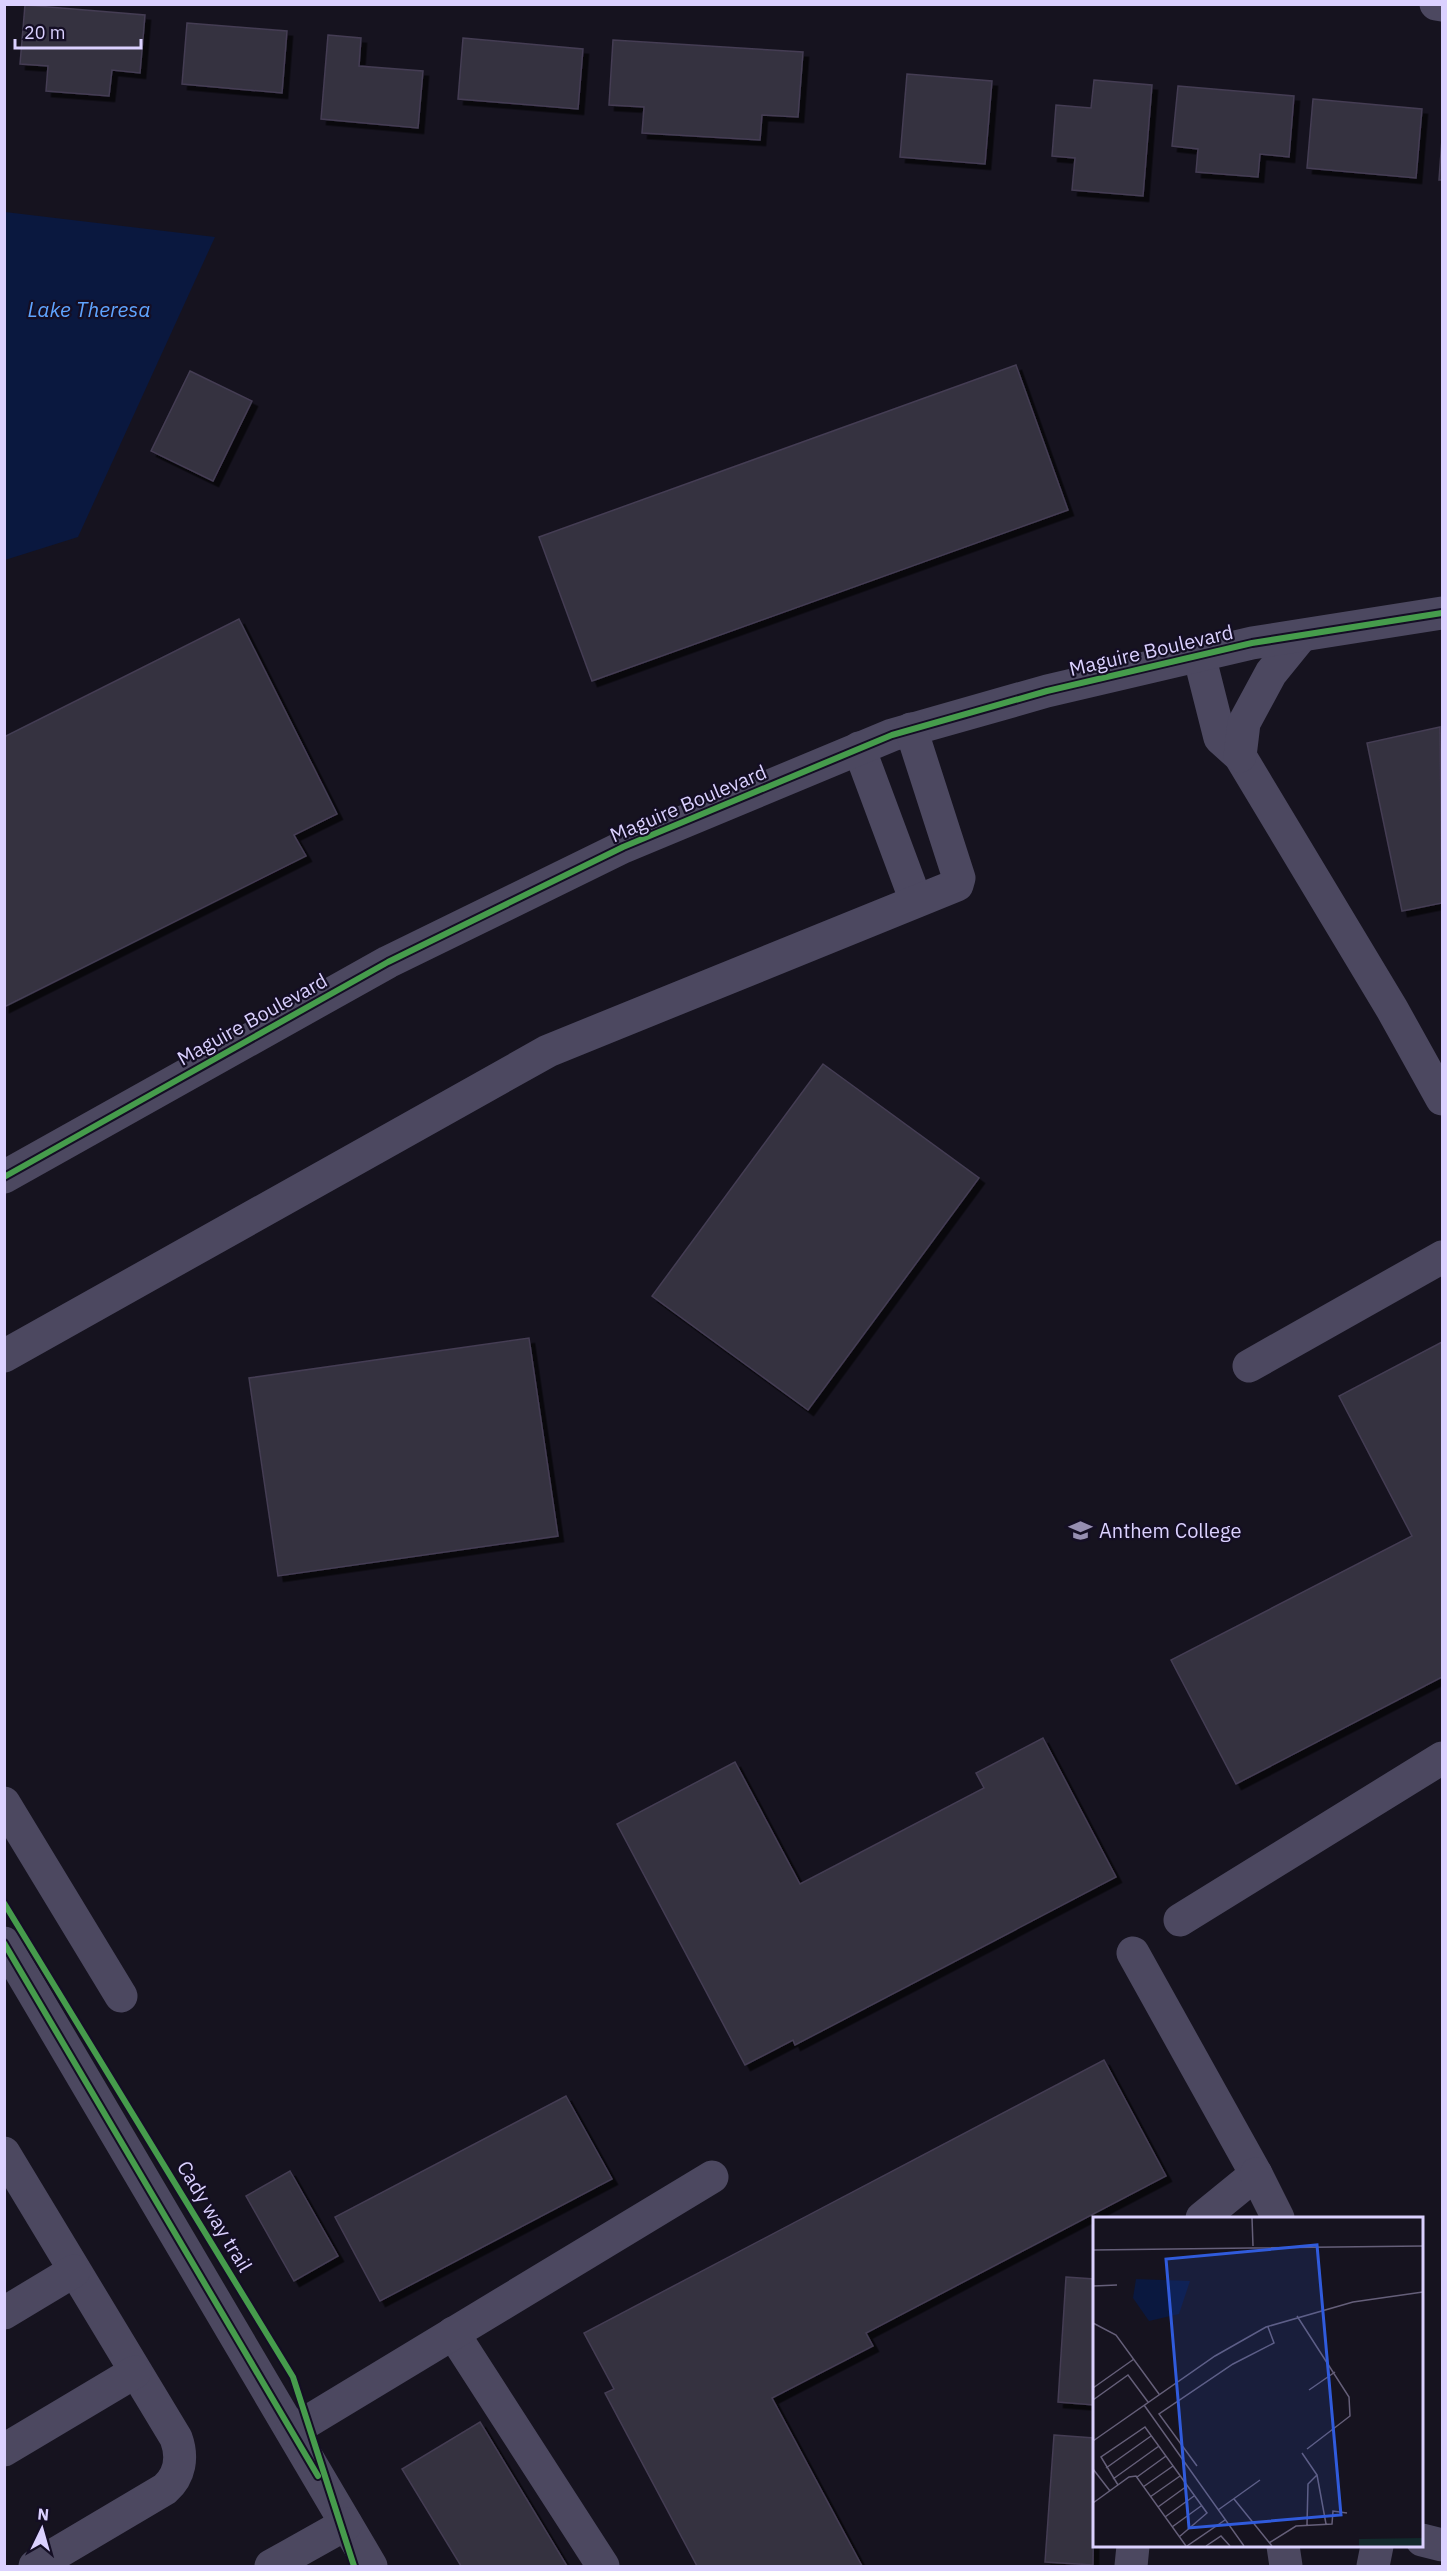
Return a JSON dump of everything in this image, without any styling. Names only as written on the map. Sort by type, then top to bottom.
[{"type":"street","points":[[1436,4],[1443,5]]},
{"type":"street","name":"Maguire Boulevard","points":[[4,1177],[387,962],[623,847],[860,748],[911,729],[1047,691],[1199,655],[1252,643],[1443,613]]},
{"type":"street","points":[[1240,756],[1244,723],[1271,673],[1301,636]]},
{"type":"street","points":[[1199,655],[1221,738],[1240,756],[1392,1009],[1443,1099]]},
{"type":"street","points":[[4,1356],[548,1051],[957,885],[959,878],[911,729]]},
{"type":"street","points":[[860,748],[916,901]]},
{"type":"street","points":[[1249,1366],[1443,1257]]},
{"type":"street","points":[[1180,1920],[1443,1758]]},
{"type":"street","points":[[4,1803],[121,1996]]},
{"type":"street","points":[[4,1943],[371,2566]]},
{"type":"street","points":[[1133,1953],[1278,2217]]},
{"type":"street","points":[[8,2167],[176,2438],[180,2455],[176,2475],[165,2489],[35,2566]]},
{"type":"street","points":[[1203,2217],[1256,2174]]},
{"type":"street","points":[[292,2431],[712,2177]]},
{"type":"street","points":[[4,2313],[74,2271]]},
{"type":"street","points":[[453,2333],[603,2566]]},
{"type":"street","points":[[4,2450],[135,2372]]},
{"type":"street","points":[[271,2566],[346,2524]]},
{"type":"street","points":[[1423,2540],[1443,2545]]},
{"type":"street","points":[[1131,2566],[1133,2547]]},
{"type":"street","points":[[1283,2547],[1286,2566]]},
{"type":"street","points":[[1373,2566],[1377,2547]]},
{"type":"water","name":"Lake Theresa","points":[[5,212],[215,237],[78,537],[5,560]]},
{"type":"building","points":[[25,5],[145,15],[140,73],[112,70],[109,96],[46,91],[48,66],[20,64]]},
{"type":"building","points":[[187,23],[287,31],[282,93],[182,84]]},
{"type":"building","points":[[328,35],[361,38],[359,66],[423,71],[418,128],[321,119]]},
{"type":"building","points":[[463,38],[583,49],[578,109],[458,99]]},
{"type":"building","points":[[613,40],[803,52],[798,117],[762,115],[760,140],[642,133],[644,107],[609,105]]},
{"type":"building","points":[[907,74],[992,81],[985,164],[900,157]]},
{"type":"building","points":[[1094,80],[1152,85],[1143,196],[1072,190],[1075,158],[1052,156],[1056,105],[1091,108]]},
{"type":"building","points":[[1178,86],[1294,96],[1289,157],[1260,154],[1258,177],[1196,172],[1198,149],[1172,146]]},
{"type":"building","points":[[1313,99],[1422,109],[1416,178],[1307,168]]},
{"type":"building","points":[[1442,139],[1442,180],[1439,180]]},
{"type":"building","points":[[1016,365],[1068,510],[592,681],[539,537]]},
{"type":"building","points":[[190,371],[252,401],[213,481],[151,451]]},
{"type":"building","points":[[239,619],[337,814],[294,835],[306,856],[4,1007],[4,737]]},
{"type":"building","points":[[1440,727],[1442,903],[1402,911],[1367,743]]},
{"type":"building","points":[[823,1064],[979,1178],[808,1410],[652,1296]]},
{"type":"building","points":[[529,1338],[558,1536],[278,1576],[249,1378]]},
{"type":"building","points":[[1442,1342],[1442,1677],[1236,1784],[1171,1660],[1412,1536],[1339,1396]]},
{"type":"building","points":[[1043,1738],[1116,1877],[795,2045],[793,2040],[745,2065],[617,1824],[735,1762],[800,1884],[984,1788],[976,1773]]},
{"type":"building","points":[[1104,2060],[1166,2176],[866,2333],[873,2346],[772,2398],[862,2566],[697,2566],[605,2393],[614,2389],[584,2333]]},
{"type":"building","points":[[566,2096],[612,2179],[380,2301],[335,2217]]},
{"type":"building","points":[[290,2171],[338,2256],[294,2281],[246,2196]]},
{"type":"building","points":[[1066,2277],[1093,2279],[1093,2405],[1058,2402]]},
{"type":"building","points":[[480,2422],[567,2566],[461,2566],[402,2469]]},
{"type":"building","points":[[1054,2435],[1093,2438],[1093,2565],[1045,2562]]},
{"type":"cycle path","points":[[4,1177],[388,962],[623,847],[892,735],[1047,691],[1252,643],[1442,613]]},
{"type":"cycle path","name":"Cady way trail","points":[[4,1903],[293,2377],[354,2566]]},
{"type":"cycle path","points":[[4,1943],[318,2476]]},
{"type":"place","name":"Anthem College","points":[[1081,1530]]}]
